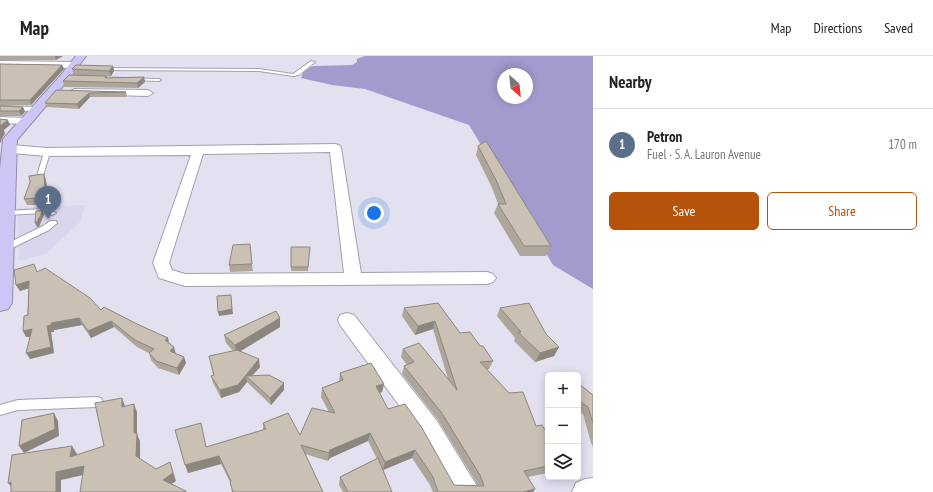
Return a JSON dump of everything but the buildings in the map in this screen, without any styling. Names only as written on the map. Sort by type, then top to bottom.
[{"type":"highway","points":[[0,303],[5,213],[6,157],[10,139],[52,91],[74,69]]},
{"type":"street","points":[[2,64],[18,56]]},
{"type":"street","points":[[2,64],[74,69]]},
{"type":"street","points":[[52,91],[148,93]]},
{"type":"street","points":[[0,120],[31,115]]},
{"type":"street","points":[[6,157],[47,152],[335,148],[353,280]]},
{"type":"street","points":[[198,151],[161,263],[165,274],[185,280],[487,278]]},
{"type":"street","points":[[346,320],[429,428],[466,492]]},
{"type":"street","points":[[585,492],[593,491]]},
{"type":"lane","points":[[94,68],[259,70],[293,75],[298,74],[313,62]]},
{"type":"lane","points":[[91,78],[159,80]]},
{"type":"lane","points":[[0,108],[31,115]]},
{"type":"lane","points":[[40,176],[47,152]]},
{"type":"lane","points":[[5,213],[46,211],[52,213]]},
{"type":"lane","points":[[2,250],[53,223]]},
{"type":"lane","points":[[0,410],[18,405],[97,402]]},
{"type":"shaded area","points":[[365,56],[593,56],[593,289],[553,265],[469,125],[365,89],[332,85],[301,78],[304,71],[313,66],[352,65],[357,62],[357,59]]},
{"type":"shaded area","points":[[85,205],[80,222],[46,254],[19,261],[18,208]]},
{"type":"place","name":"Petron","points":[[48,219]]}]
